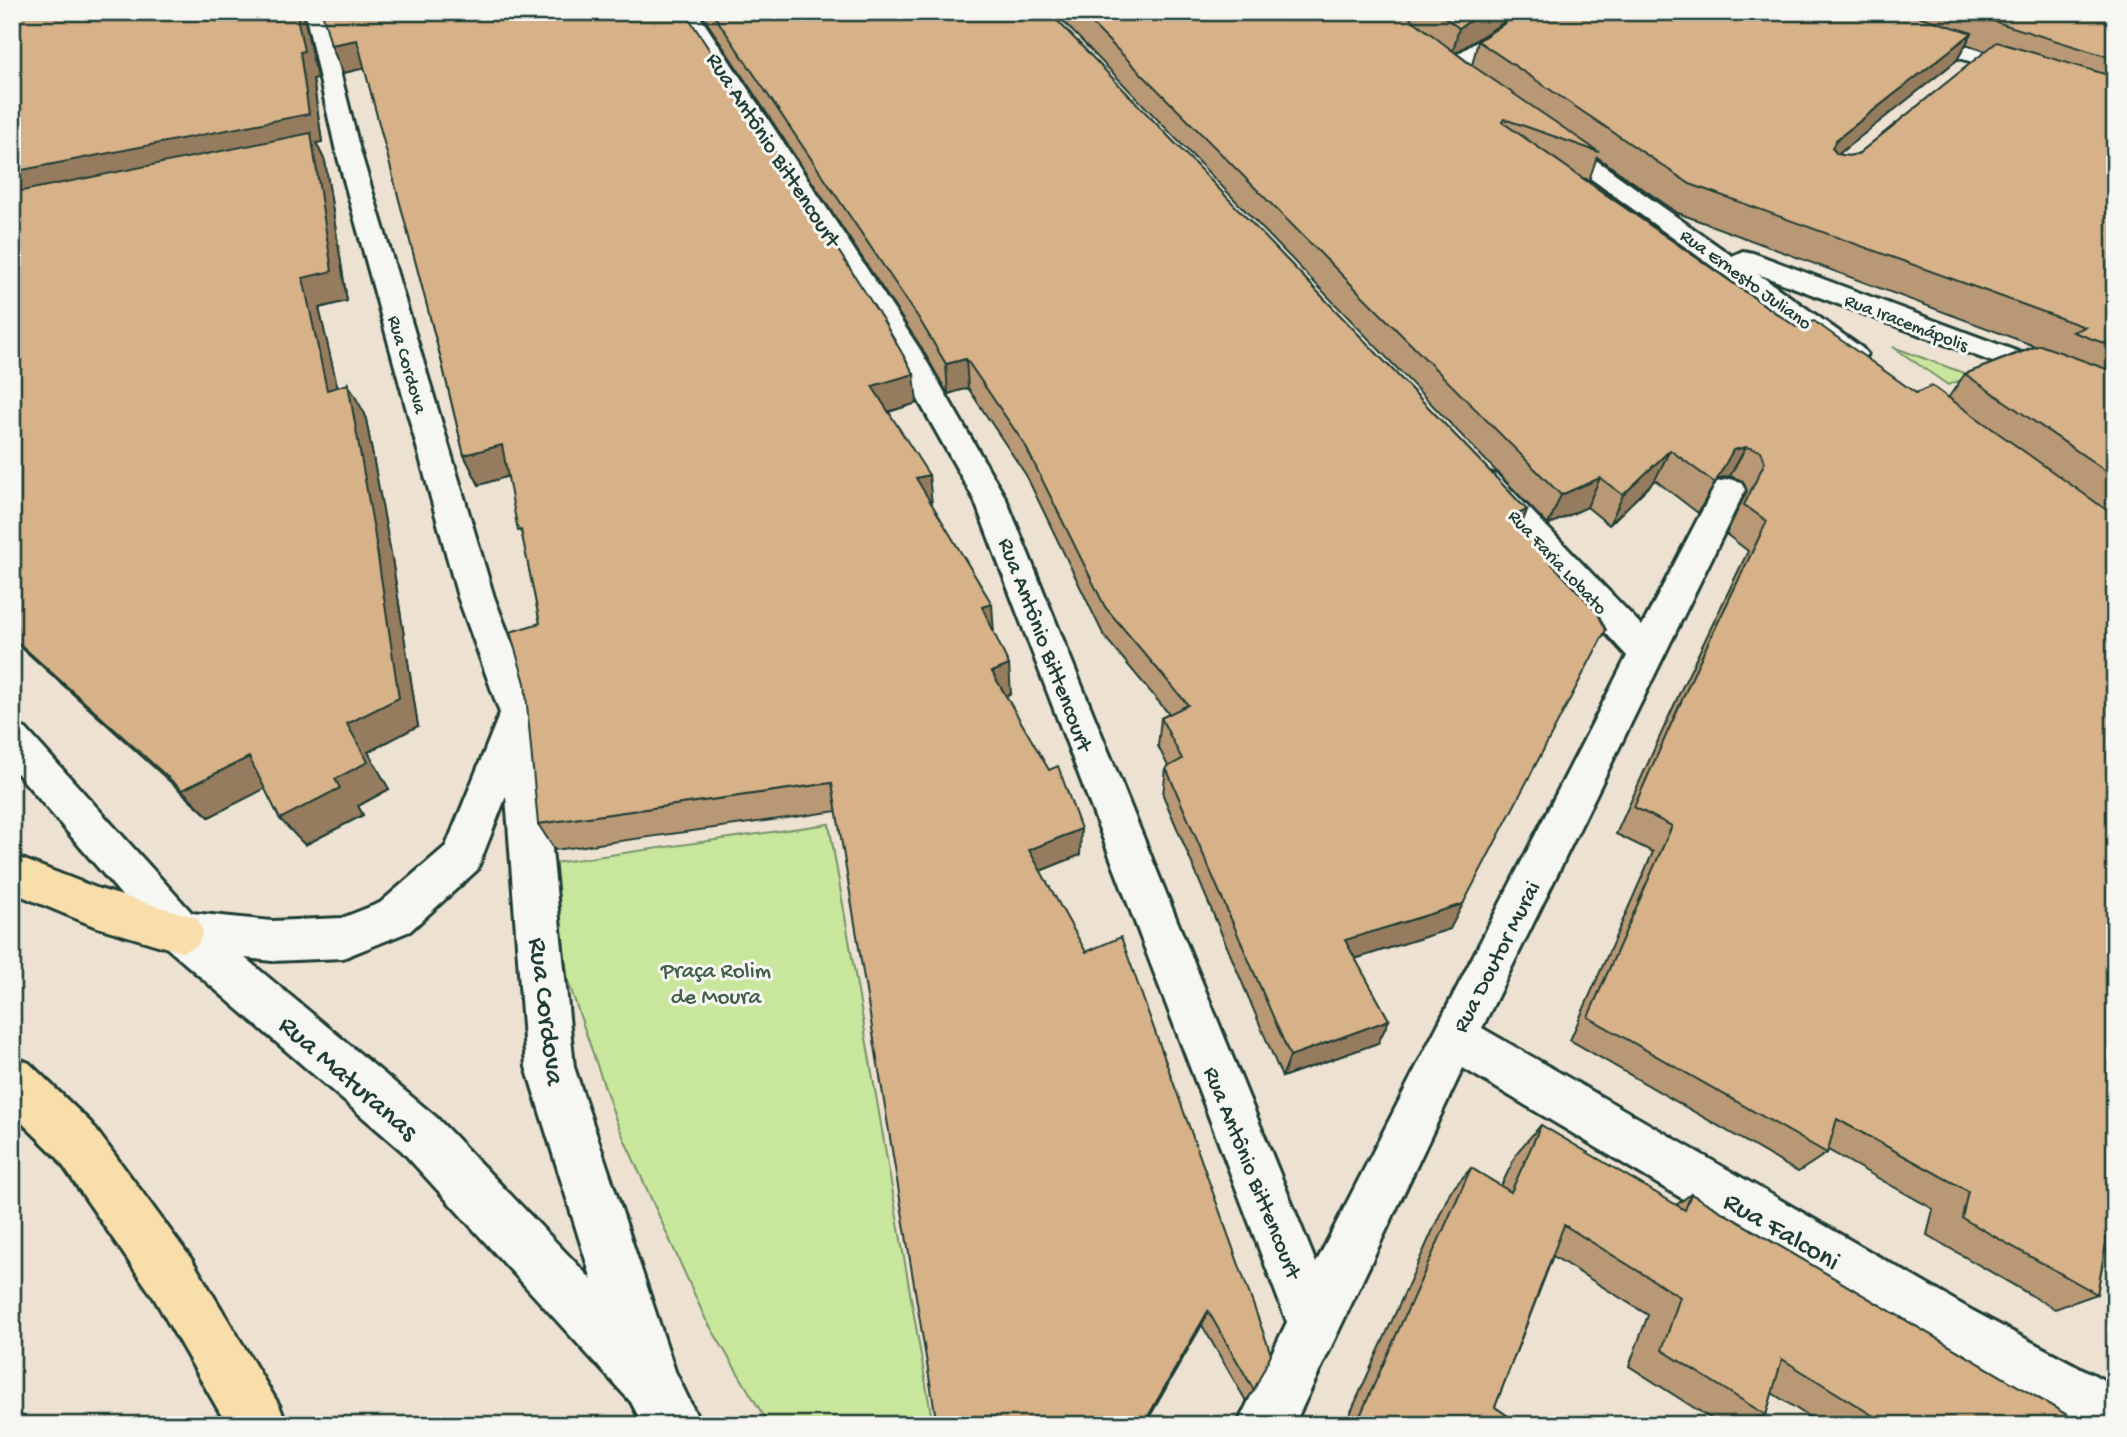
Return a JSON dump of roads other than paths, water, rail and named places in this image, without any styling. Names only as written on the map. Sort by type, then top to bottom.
[{"type":"highway","points":[[12,873],[94,907],[181,932]]},
{"type":"highway","points":[[12,1079],[74,1140],[158,1258],[259,1425]]},
{"type":"street","name":"Rua Cordova","points":[[314,12],[334,150],[476,597],[519,711],[550,1068],[651,1382]]},
{"type":"street","name":"Rua Antônio Bittencourt","points":[[687,12],[904,348],[990,499],[1314,1322]]},
{"type":"street","points":[[1473,84],[1441,61],[1540,12]]},
{"type":"street","points":[[1836,12],[1976,59],[2115,101]]},
{"type":"street","points":[[1889,30],[1916,12]]},
{"type":"street","points":[[1956,75],[1976,59]]},
{"type":"street","name":"Rua Ernesto Juliano","points":[[1530,124],[1868,366]]},
{"type":"street","name":"Rua Iracemápolis","points":[[1699,243],[2115,399]]},
{"type":"street","name":"Rua Faria Lobato","points":[[1465,463],[1646,653]]},
{"type":"street","name":"Rua Doutor Murai","points":[[1265,1425],[1454,1037],[1729,491]]},
{"type":"street","points":[[181,932],[272,941],[343,938],[394,917],[462,857],[519,711]]},
{"type":"street","name":"Rua Maturanas","points":[[12,740],[181,932],[419,1133],[651,1382],[673,1425]]},
{"type":"street","name":"Rua Falconi","points":[[1454,1037],[1954,1330],[2115,1417]]},
{"type":"park label","name":"Praça Rolim de Moura","points":[[716,982]]}]
